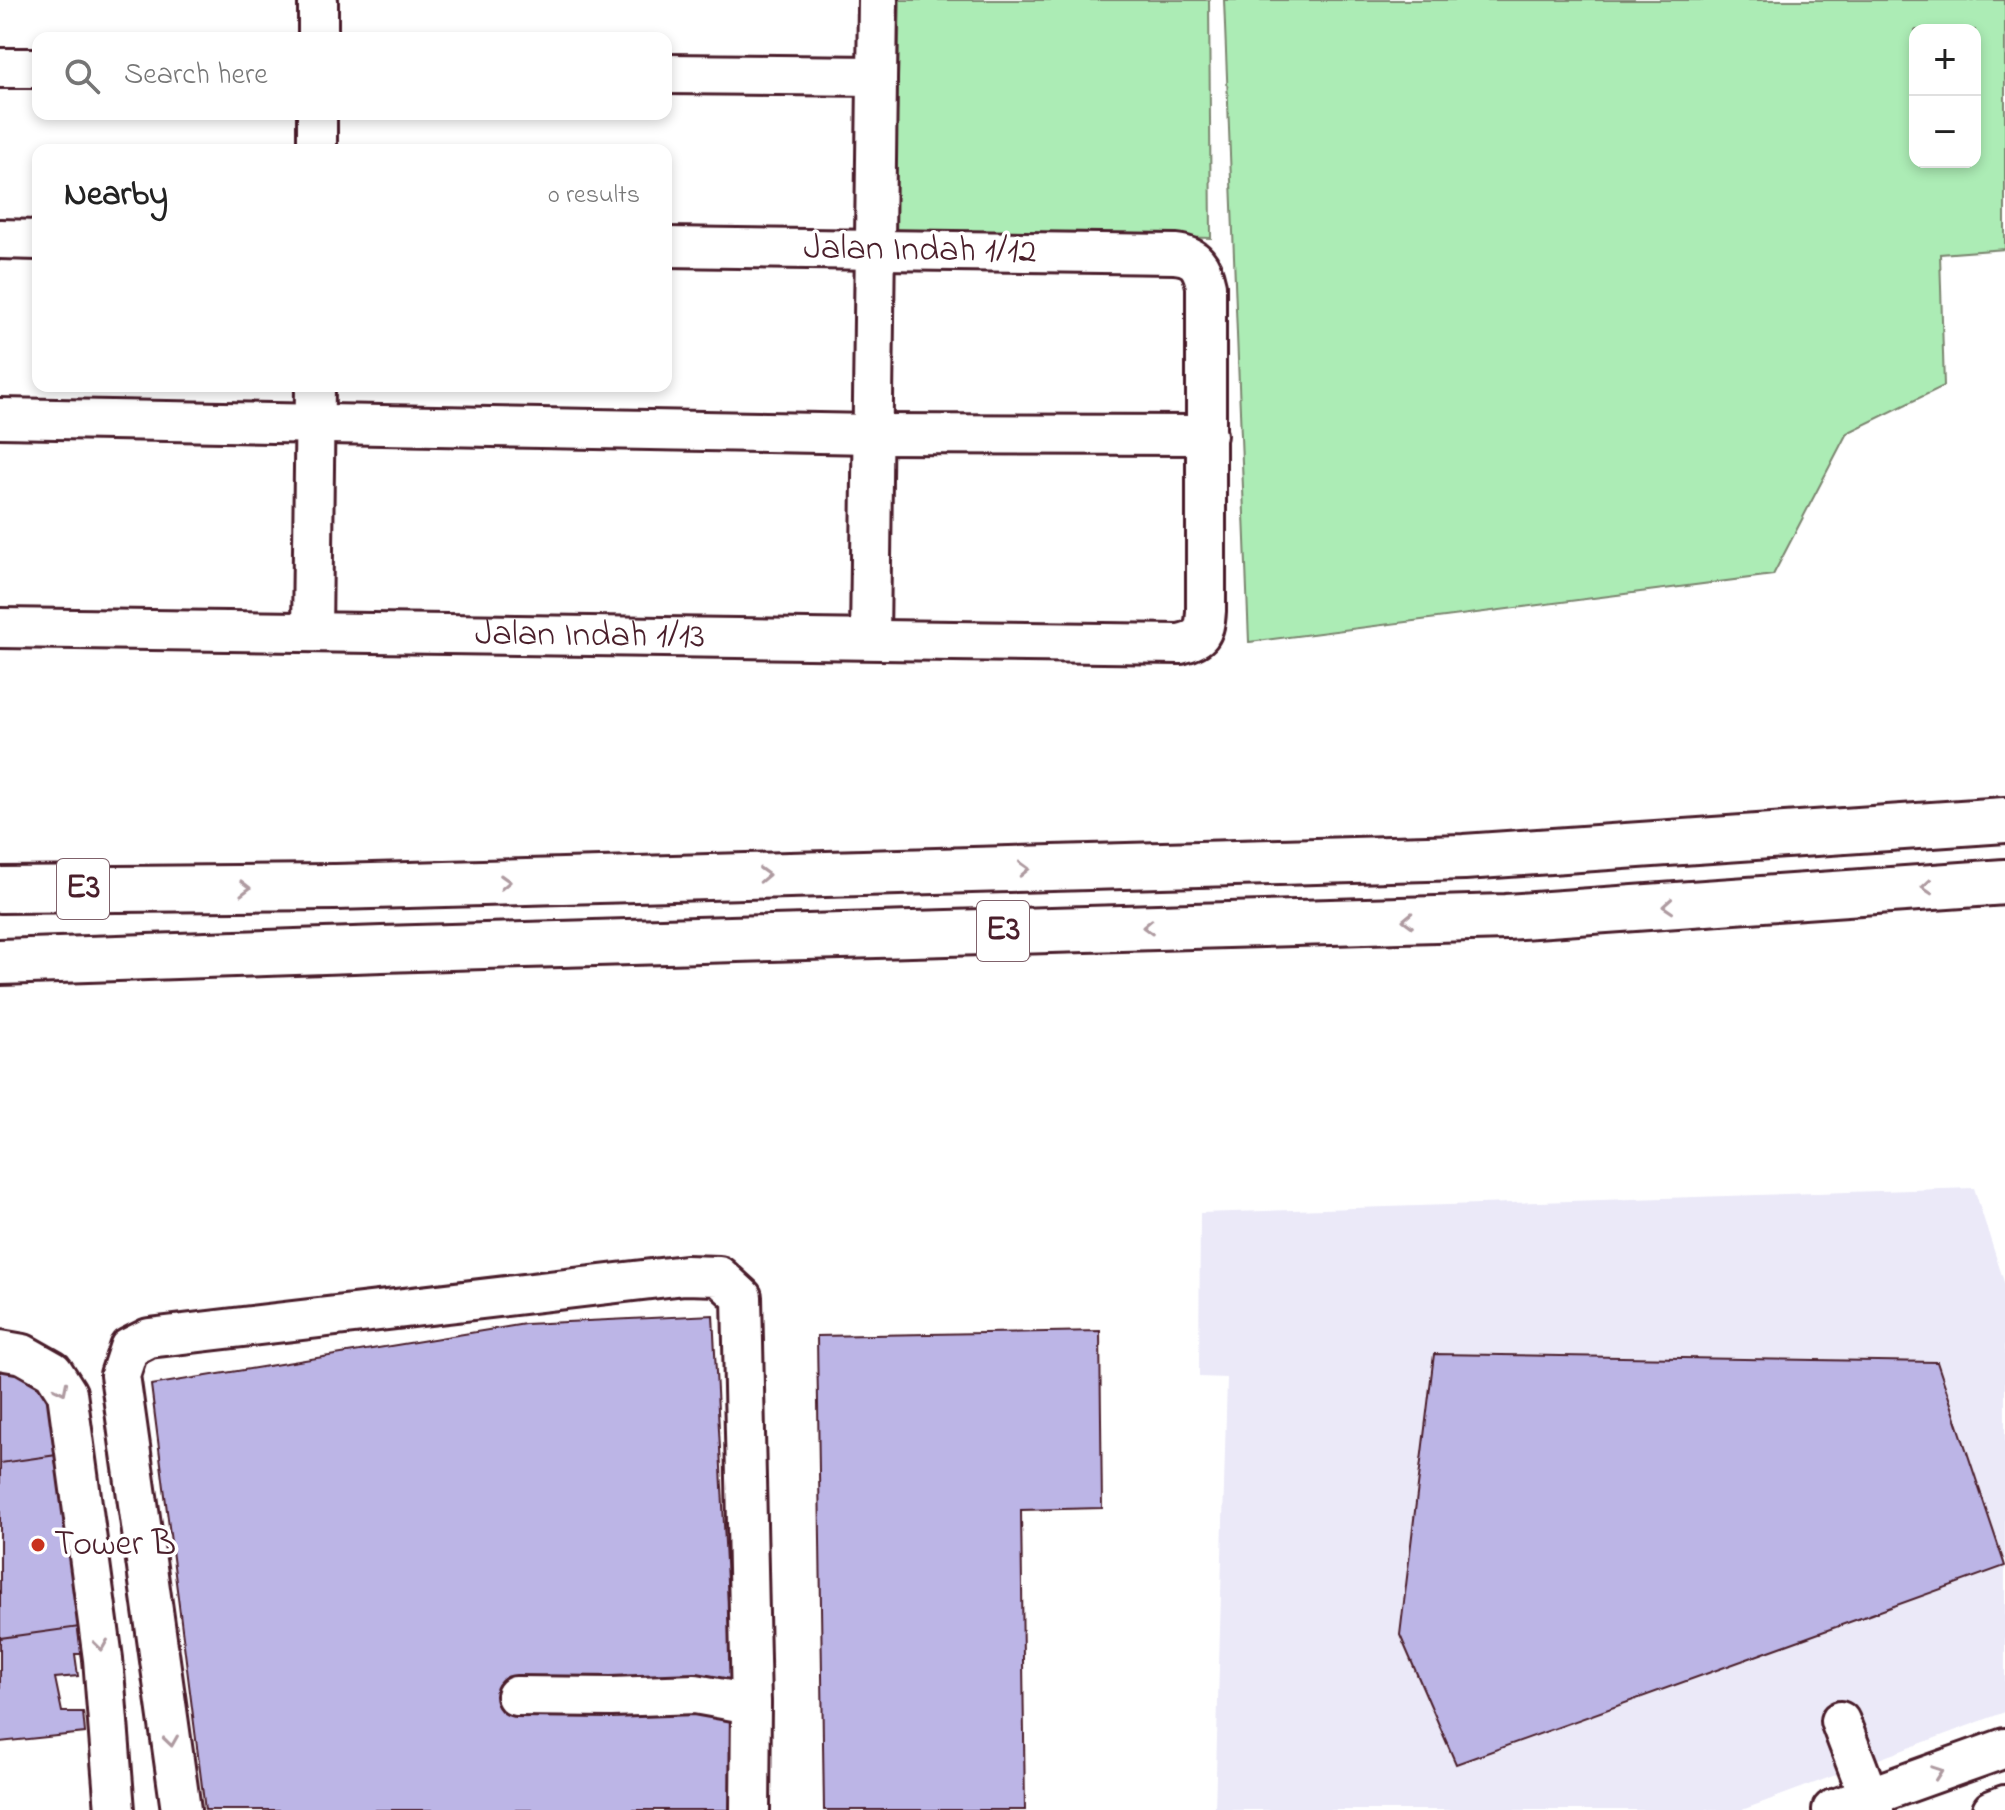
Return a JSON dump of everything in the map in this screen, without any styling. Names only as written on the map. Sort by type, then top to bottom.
[{"type":"highway","name":"E3","points":[[0,890],[335,887],[1464,857],[2005,820]]},
{"type":"highway","name":"E3","points":[[0,962],[1506,917],[2005,882]]},
{"type":"street","points":[[318,0],[318,32]]},
{"type":"street","points":[[870,639],[878,0]]},
{"type":"street","points":[[0,68],[32,68]]},
{"type":"street","points":[[672,74],[877,76]]},
{"type":"street","points":[[317,120],[317,144]]},
{"type":"street","points":[[0,239],[32,240]]},
{"type":"street","name":"Jalan Indah 1/12","points":[[672,247],[1186,255],[1196,261],[1202,270],[1206,286],[1207,435]]},
{"type":"street","points":[[312,632],[315,392]]},
{"type":"street","points":[[0,418],[872,434],[1207,435]]},
{"type":"street","name":"Jalan Indah 1/13","points":[[0,628],[1180,644],[1193,641],[1206,624],[1207,435]]},
{"type":"street","points":[[181,1810],[120,1375],[129,1348],[149,1338],[685,1275],[719,1276],[742,1297],[751,1704],[750,1810]]},
{"type":"street","points":[[0,1350],[23,1354],[53,1371],[67,1393],[103,1659],[115,1810]]},
{"type":"street","points":[[516,1696],[695,1694],[751,1704]]},
{"type":"street","points":[[1840,1721],[1872,1803]]},
{"type":"street","points":[[1832,1810],[1872,1803],[2005,1748]]},
{"type":"street","points":[[1992,1810],[2005,1805]]},
{"type":"shaded area","points":[[1974,1188],[2005,1285],[2005,1712],[1742,1810],[1215,1810],[1227,1378],[1199,1377],[1200,1213]]},
{"type":"green space","points":[[900,0],[1209,0],[1211,238],[894,230]]},
{"type":"green space","points":[[1224,0],[2005,0],[2005,249],[1940,254],[1944,386],[1847,433],[1773,575],[1249,642]]},
{"type":"building","points":[[713,1315],[739,1810],[205,1810],[151,1385],[525,1324]]},
{"type":"building","points":[[1100,1331],[1102,1508],[1021,1510],[1025,1810],[824,1810],[817,1336]]},
{"type":"building","points":[[1434,1354],[1937,1362],[2005,1566],[1456,1764],[1400,1635]]},
{"type":"building","points":[[0,1360],[6,1360],[53,1395],[87,1654],[75,1654],[78,1676],[55,1678],[62,1712],[83,1712],[85,1733],[0,1742]]},
{"type":"building","name":"Tower B","points":[[64,1454],[87,1626],[0,1638],[0,1463]]},
{"type":"place","name":"Tower B","points":[[38,1545]]}]
